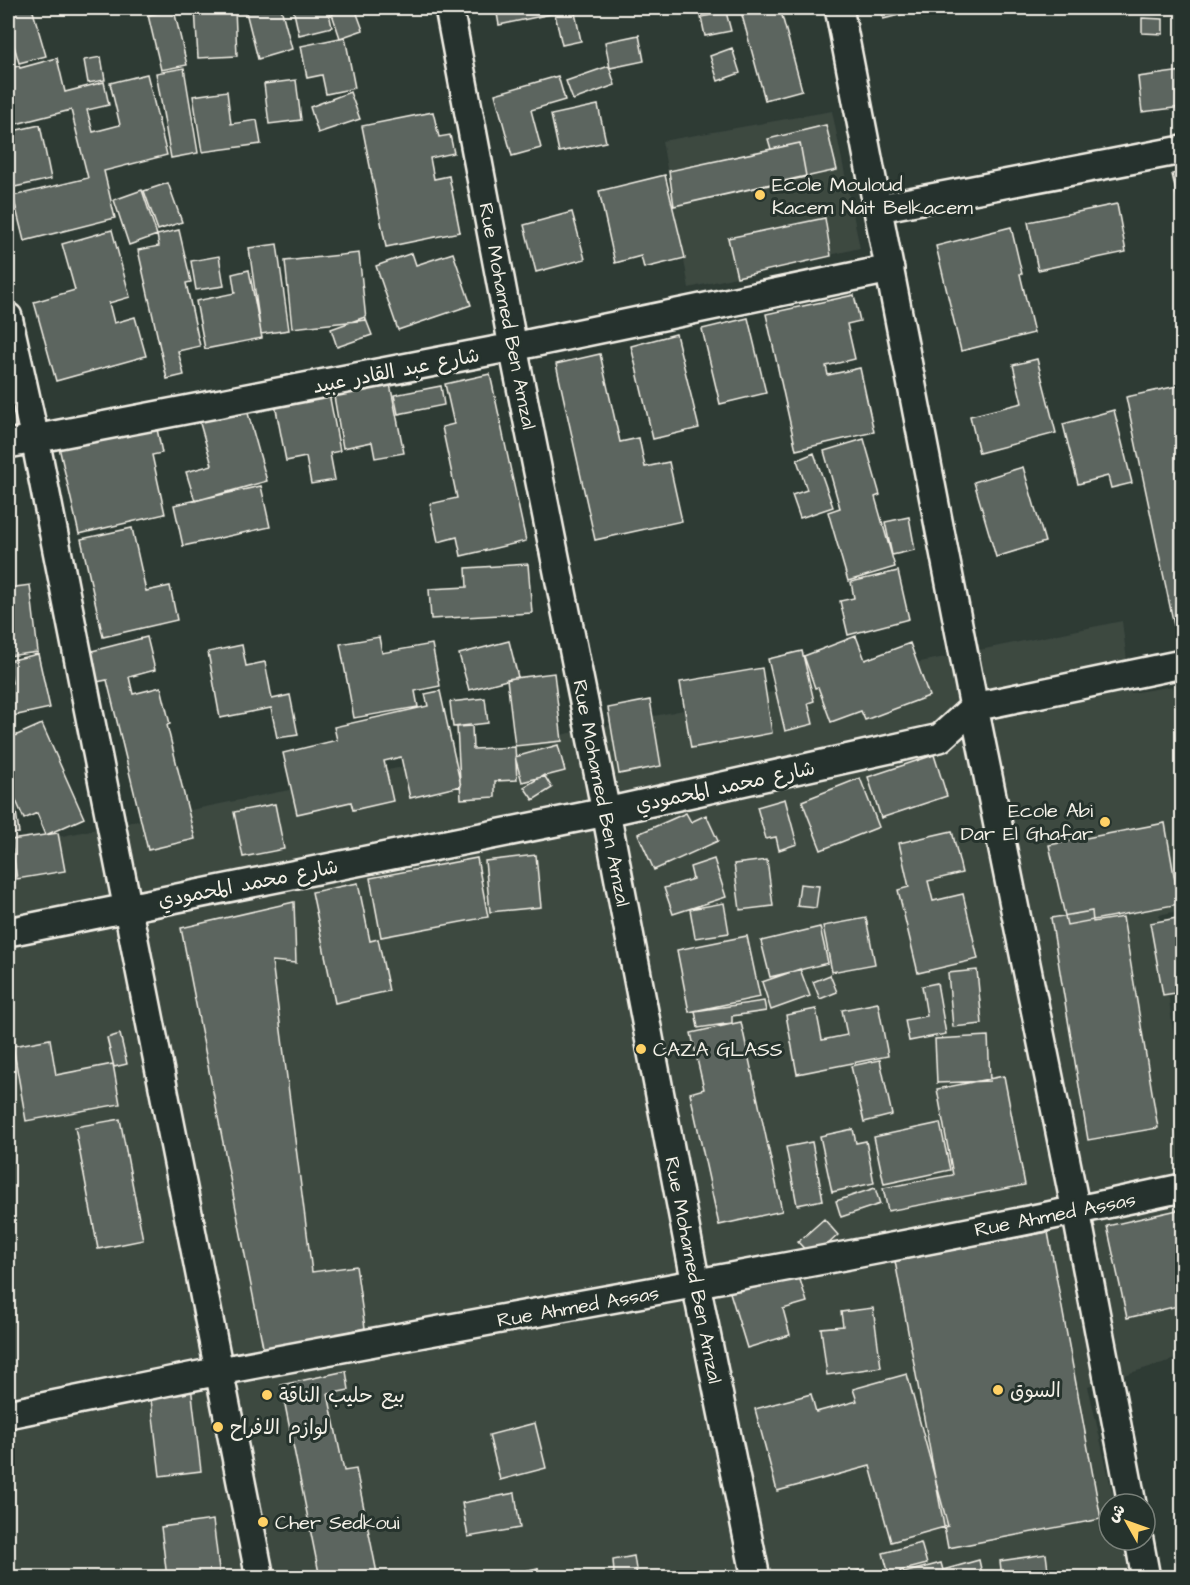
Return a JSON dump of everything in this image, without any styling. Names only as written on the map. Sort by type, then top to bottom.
[{"type":"street","name":"Rue Mohamed Ben Amzal","points":[[449,8],[696,1284],[756,1578]]},
{"type":"street","points":[[839,8],[1130,1492]]},
{"type":"street","points":[[879,208],[1182,150]]},
{"type":"street","name":"شارع عبد القادر عبيد","points":[[8,444],[513,347],[890,269]]},
{"type":"street","points":[[8,317],[35,439],[260,1578]]},
{"type":"street","points":[[974,706],[1182,664]]},
{"type":"street","name":"شارع محمد المحمودي","points":[[8,932],[606,812],[940,738],[974,706]]},
{"type":"street","name":"Rue Ahmed Assas","points":[[8,1414],[219,1371],[696,1284],[1076,1211],[1182,1188]]},
{"type":"street","points":[[1141,1552],[1146,1578]]},
{"type":"shaded area","name":"Ecole Mouloud Kacem Nait Belkacem","points":[[832,111],[860,248],[689,288],[662,141]]},
{"type":"shaded area","points":[[1122,621],[1131,693],[1173,686],[1182,734],[1182,910],[1159,915],[1182,1107],[1182,1357],[1088,1386],[1112,1492],[1097,1492],[1097,1552],[1126,1552],[1132,1577],[8,1578],[8,847]]},
{"type":"building","points":[[8,8],[32,8],[46,56],[19,63],[10,32],[8,33]]},
{"type":"building","points":[[195,8],[235,8],[237,56],[198,58]]},
{"type":"building","points":[[245,8],[281,8],[292,49],[258,59]]},
{"type":"building","points":[[293,8],[328,8],[332,27],[299,35]]},
{"type":"building","points":[[355,8],[363,30],[340,38],[332,14]]},
{"type":"building","points":[[496,8],[574,8],[575,9],[499,25]]},
{"type":"building","points":[[574,8],[581,41],[562,45],[554,10]]},
{"type":"building","points":[[709,8],[759,8],[710,15]]},
{"type":"building","points":[[740,8],[780,8],[802,90],[765,100]]},
{"type":"building","points":[[881,8],[920,8],[920,10],[883,19]]},
{"type":"building","points":[[174,10],[187,65],[161,70],[148,15]]},
{"type":"building","points":[[726,12],[731,31],[705,36],[701,17]]},
{"type":"building","points":[[1142,18],[1163,19],[1163,34],[1142,33]]},
{"type":"building","points":[[639,35],[644,61],[610,68],[605,42]]},
{"type":"building","points":[[345,37],[355,88],[326,94],[322,75],[307,78],[301,46]]},
{"type":"building","points":[[732,48],[740,73],[718,81],[710,56]]},
{"type":"building","points":[[101,57],[105,80],[88,83],[84,60]]},
{"type":"building","points":[[57,58],[65,92],[104,82],[109,105],[87,110],[93,132],[120,125],[110,83],[147,74],[167,155],[104,171],[115,218],[24,241],[13,196],[88,178],[71,110],[8,126],[8,68],[19,66],[20,68]]},
{"type":"building","points":[[609,66],[615,85],[573,100],[566,81]]},
{"type":"building","points":[[184,68],[198,153],[171,158],[156,73]]},
{"type":"building","points":[[1182,71],[1182,107],[1142,112],[1138,77]]},
{"type":"building","points":[[558,76],[565,100],[531,110],[541,148],[512,156],[495,94]]},
{"type":"building","points":[[296,80],[301,120],[269,124],[264,84]]},
{"type":"building","points":[[227,91],[231,124],[257,120],[261,144],[202,152],[193,96]]},
{"type":"building","points":[[350,92],[360,119],[318,133],[310,107]]},
{"type":"building","points":[[598,105],[606,142],[559,152],[551,115]]},
{"type":"building","points":[[433,112],[439,137],[450,135],[454,153],[430,158],[434,179],[449,176],[460,232],[386,247],[362,126]]},
{"type":"building","points":[[40,125],[51,179],[10,188],[8,132]]},
{"type":"building","points":[[826,125],[837,170],[674,206],[669,171],[771,149],[768,139]]},
{"type":"building","points":[[800,143],[806,176],[674,206],[669,171]]},
{"type":"building","points":[[1182,172],[1182,219],[1172,174]]},
{"type":"building","points":[[665,175],[685,258],[644,268],[641,256],[615,263],[599,191]]},
{"type":"building","points":[[168,183],[182,222],[158,230],[144,191]]},
{"type":"building","points":[[142,190],[157,235],[129,245],[114,200]]},
{"type":"building","points":[[1117,204],[1126,252],[1038,270],[1028,222]]},
{"type":"building","points":[[572,212],[585,259],[536,272],[524,225]]},
{"type":"building","points":[[825,218],[831,256],[737,277],[728,238]]},
{"type":"building","points":[[1011,227],[1034,333],[961,351],[936,246]]},
{"type":"building","points":[[112,230],[130,297],[109,303],[114,323],[135,317],[146,356],[56,381],[34,302],[75,290],[62,244]]},
{"type":"building","points":[[179,230],[191,282],[186,283],[200,346],[178,351],[184,375],[167,379],[138,250],[159,246],[157,235]]},
{"type":"building","points":[[277,244],[289,330],[261,334],[249,248]]},
{"type":"building","points":[[359,253],[366,320],[292,328],[285,261]]},
{"type":"building","points":[[412,253],[416,265],[453,253],[471,305],[398,330],[376,266]]},
{"type":"building","points":[[219,256],[224,286],[196,290],[191,261]]},
{"type":"building","points":[[249,270],[262,338],[205,349],[196,301],[235,293],[232,274]]},
{"type":"building","points":[[854,295],[860,321],[847,324],[855,359],[826,366],[828,375],[860,368],[874,432],[796,450],[766,314]]},
{"type":"building","points":[[365,317],[372,335],[337,347],[331,329]]},
{"type":"building","points":[[748,318],[766,393],[720,404],[702,329]]},
{"type":"building","points":[[676,334],[699,428],[653,439],[631,346]]},
{"type":"building","points":[[600,354],[620,442],[639,438],[645,467],[669,462],[682,521],[595,540],[556,364]]},
{"type":"building","points":[[1037,359],[1056,433],[979,453],[970,416],[1022,403],[1013,365]]},
{"type":"building","points":[[388,374],[404,453],[375,458],[372,442],[343,448],[332,385]]},
{"type":"building","points":[[490,374],[526,541],[461,556],[457,537],[438,542],[430,504],[457,498],[442,427],[454,424],[445,384]]},
{"type":"building","points":[[1182,385],[1182,634],[1176,635],[1126,397]]},
{"type":"building","points":[[441,386],[444,405],[398,414],[394,395]]},
{"type":"building","points":[[328,388],[340,451],[330,453],[335,480],[311,484],[306,457],[286,461],[274,399]]},
{"type":"building","points":[[246,406],[267,481],[195,501],[186,472],[212,465],[199,420]]},
{"type":"building","points":[[1114,410],[1132,483],[1111,488],[1108,476],[1078,484],[1063,424]]},
{"type":"building","points":[[156,424],[162,453],[152,455],[165,514],[79,534],[59,447]]},
{"type":"building","points":[[864,439],[880,495],[875,497],[895,567],[848,581],[828,512],[840,508],[824,451]]},
{"type":"building","points":[[814,453],[833,507],[800,518],[792,495],[807,490],[797,460]]},
{"type":"building","points":[[1023,467],[1045,542],[996,557],[974,482]]},
{"type":"building","points":[[261,486],[270,527],[183,546],[174,505]]},
{"type":"building","points":[[909,517],[915,550],[892,555],[885,522]]},
{"type":"building","points":[[132,528],[146,591],[170,586],[177,620],[103,637],[81,539]]},
{"type":"building","points":[[528,564],[532,613],[431,619],[429,589],[467,587],[466,568]]},
{"type":"building","points":[[898,571],[909,619],[848,635],[840,601],[854,598],[851,582]]},
{"type":"building","points":[[30,585],[38,652],[8,656],[8,588]]},
{"type":"building","points":[[856,636],[865,660],[910,643],[929,696],[865,720],[861,711],[831,722],[818,687],[815,688],[804,656]]},
{"type":"building","points":[[147,637],[155,670],[129,677],[133,694],[161,687],[170,724],[167,725],[195,839],[148,850],[107,680],[92,683],[84,653]]},
{"type":"building","points":[[379,637],[382,653],[432,644],[440,686],[415,691],[418,707],[354,718],[340,644]]},
{"type":"building","points":[[509,641],[518,677],[469,690],[459,654]]},
{"type":"building","points":[[242,645],[246,666],[265,662],[272,699],[290,695],[298,735],[277,738],[271,708],[220,718],[208,652]]},
{"type":"building","points":[[802,651],[814,701],[808,703],[813,724],[785,731],[768,659]]},
{"type":"building","points":[[38,654],[50,708],[8,717],[8,684],[12,683],[8,661]]},
{"type":"building","points":[[762,668],[772,733],[691,748],[680,682]]},
{"type":"building","points":[[554,673],[562,741],[515,746],[507,679]]},
{"type":"building","points":[[440,691],[461,786],[410,798],[401,757],[384,761],[393,801],[353,810],[351,802],[297,814],[283,753],[337,740],[334,727],[428,706],[425,694]]},
{"type":"building","points":[[485,698],[488,723],[453,727],[450,702]]},
{"type":"building","points":[[650,700],[661,766],[619,774],[608,708]]},
{"type":"building","points":[[42,724],[84,818],[46,835],[37,813],[24,819],[8,782],[8,739]]},
{"type":"building","points":[[472,726],[473,749],[515,747],[517,780],[495,781],[495,797],[461,799],[457,727]]},
{"type":"building","points":[[558,745],[565,771],[522,782],[515,757]]},
{"type":"building","points":[[934,755],[947,796],[881,818],[868,777]]},
{"type":"building","points":[[544,775],[552,788],[533,800],[524,787]]},
{"type":"building","points":[[860,778],[879,827],[821,850],[802,801]]},
{"type":"building","points":[[12,782],[19,833],[8,834],[8,783]]},
{"type":"building","points":[[785,799],[797,844],[779,850],[776,837],[766,839],[757,807]]},
{"type":"building","points":[[275,804],[284,849],[243,857],[234,812]]},
{"type":"building","points":[[686,813],[691,822],[706,815],[718,841],[654,870],[638,834]]},
{"type":"building","points":[[1165,823],[1179,904],[1067,925],[1049,845]]},
{"type":"building","points":[[952,831],[962,873],[928,881],[933,901],[963,894],[978,959],[918,973],[898,890],[909,887],[899,843]]},
{"type":"building","points":[[58,833],[65,871],[17,879],[11,840]]},
{"type":"building","points":[[8,843],[15,881],[8,883]]},
{"type":"building","points":[[536,855],[541,907],[490,912],[485,861]]},
{"type":"building","points":[[477,858],[488,917],[381,937],[370,878]]},
{"type":"building","points":[[714,859],[726,897],[673,914],[664,888],[693,879],[690,867]]},
{"type":"building","points":[[767,860],[773,906],[740,910],[734,864]]},
{"type":"building","points":[[358,883],[370,941],[378,939],[389,991],[335,1003],[312,892]]},
{"type":"building","points":[[800,884],[819,886],[816,908],[797,906]]},
{"type":"building","points":[[294,902],[296,963],[272,961],[312,1272],[356,1266],[365,1328],[264,1352],[181,928]]},
{"type":"building","points":[[724,903],[729,933],[695,938],[690,909]]},
{"type":"building","points":[[1092,911],[1093,922],[1123,917],[1158,1128],[1088,1140],[1051,918]]},
{"type":"building","points":[[1182,917],[1182,992],[1163,995],[1150,923]]},
{"type":"building","points":[[866,918],[875,964],[832,972],[823,926]]},
{"type":"building","points":[[820,927],[828,963],[770,977],[761,941]]},
{"type":"building","points":[[747,936],[760,997],[689,1012],[677,950]]},
{"type":"building","points":[[800,969],[810,996],[771,1010],[762,982]]},
{"type":"building","points":[[977,970],[982,1024],[953,1027],[948,973]]},
{"type":"building","points":[[830,975],[837,992],[820,999],[813,982]]},
{"type":"building","points":[[937,983],[946,1034],[909,1041],[905,1020],[927,1016],[922,986]]},
{"type":"building","points":[[764,1001],[766,1011],[732,1016],[732,1023],[698,1028],[695,1011]]},
{"type":"building","points":[[878,1003],[888,1056],[797,1074],[786,1015],[816,1009],[822,1040],[847,1035],[842,1010]]},
{"type":"building","points":[[741,1022],[782,1211],[719,1225],[690,1093],[704,1089],[691,1033]]},
{"type":"building","points":[[120,1034],[127,1064],[114,1067],[107,1038]]},
{"type":"building","points":[[988,1036],[990,1081],[937,1083],[935,1039]]},
{"type":"building","points":[[50,1039],[56,1075],[113,1064],[120,1104],[26,1121],[13,1046]]},
{"type":"building","points":[[880,1060],[892,1115],[864,1122],[851,1066]]},
{"type":"building","points":[[1004,1076],[1025,1185],[888,1211],[883,1188],[953,1175],[937,1089]]},
{"type":"building","points":[[120,1119],[143,1240],[98,1249],[75,1127]]},
{"type":"building","points":[[940,1123],[950,1170],[884,1184],[874,1137]]},
{"type":"building","points":[[853,1129],[856,1143],[866,1141],[874,1183],[832,1192],[820,1136]]},
{"type":"building","points":[[812,1142],[823,1200],[797,1205],[786,1147]]},
{"type":"building","points":[[875,1188],[880,1204],[841,1217],[836,1201]]},
{"type":"building","points":[[1182,1209],[1182,1305],[1127,1318],[1107,1226]]},
{"type":"building","points":[[824,1219],[838,1235],[813,1258],[798,1242]]},
{"type":"building","name":"السوق","points":[[1048,1232],[1097,1497],[1097,1520],[948,1548],[895,1261]]},
{"type":"building","points":[[796,1267],[807,1302],[783,1309],[790,1335],[747,1348],[728,1286]]},
{"type":"building","points":[[873,1308],[881,1367],[827,1375],[821,1328],[843,1326],[841,1312]]},
{"type":"building","points":[[346,1371],[349,1390],[328,1394],[344,1471],[356,1469],[377,1573],[356,1578],[320,1578],[281,1385]]},
{"type":"building","points":[[907,1374],[948,1526],[891,1542],[870,1466],[777,1491],[755,1409],[811,1394],[816,1412],[857,1401],[853,1389]]},
{"type":"building","points":[[191,1386],[201,1471],[160,1476],[150,1391]]},
{"type":"building","points":[[535,1423],[546,1468],[500,1480],[489,1435]]},
{"type":"building","points":[[515,1493],[520,1528],[468,1537],[462,1503]]},
{"type":"building","points":[[213,1520],[220,1578],[167,1578],[161,1527]]},
{"type":"building","points":[[921,1543],[927,1564],[900,1571],[902,1578],[890,1578],[883,1553]]},
{"type":"building","points":[[1046,1554],[1049,1578],[1002,1578],[1000,1561]]},
{"type":"building","points":[[634,1556],[637,1576],[597,1578],[614,1573],[613,1560]]},
{"type":"building","points":[[979,1560],[983,1578],[904,1578],[903,1573],[941,1563],[943,1570]]},
{"type":"building","points":[[538,1568],[540,1578],[492,1578]]},
{"type":"building","points":[[864,1569],[867,1578],[836,1578]]},
{"type":"place","name":"Ecole Mouloud Kacem Nait Belkacem","points":[[760,195]]},
{"type":"place","name":"Ecole Abi Dar El Ghafar","points":[[1105,822]]},
{"type":"place","name":"CAZA GLASS","points":[[641,1049]]},
{"type":"place","name":"السوق","points":[[998,1390]]},
{"type":"place","name":"بيع حليب الناقة","points":[[267,1395]]},
{"type":"place","name":"لوازم الافراح","points":[[218,1427]]},
{"type":"place","name":"Cher Sedkoui","points":[[263,1522]]}]
